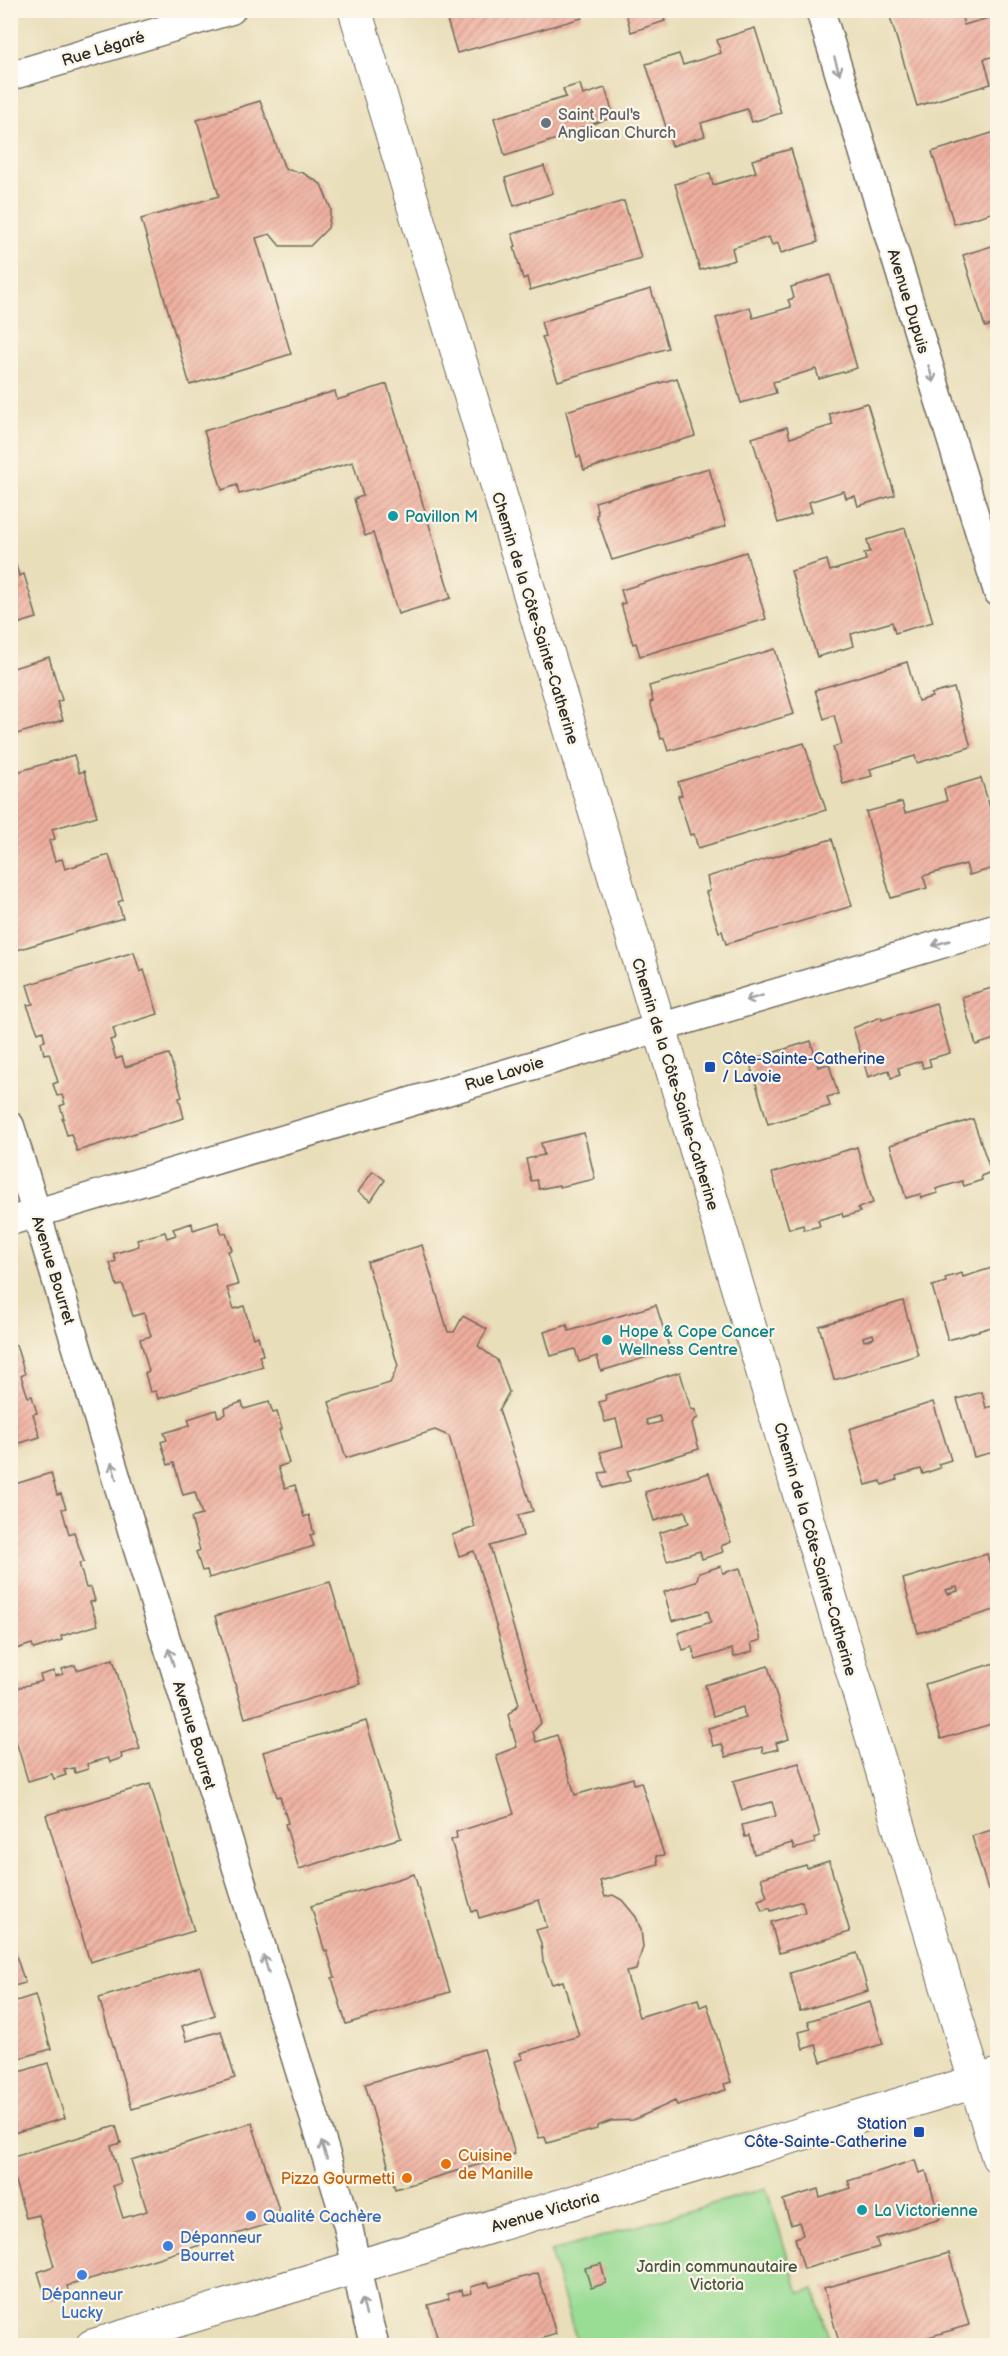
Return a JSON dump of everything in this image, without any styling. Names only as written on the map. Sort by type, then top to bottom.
[{"type":"main road","name":"Chemin de la Côte-Sainte-Catherine","points":[[355,10],[658,1027],[986,2078],[998,2157]]},
{"type":"main road","name":"Avenue Victoria","points":[[92,2346],[986,2078]]},
{"type":"street","name":"Rue Légaré","points":[[10,76],[231,10]]},
{"type":"street","name":"Avenue Dupuis","points":[[820,10],[998,592]]},
{"type":"street","name":"Rue Lavoie","points":[[24,1217],[998,927]]},
{"type":"street","name":"Avenue Bourret","points":[[10,1126],[24,1217],[140,1555],[348,2226],[375,2346]]},
{"type":"green space","name":"Jardin communautaire Victoria","points":[[766,2188],[799,2293],[814,2289],[831,2345],[578,2345],[550,2252]]},
{"type":"building","points":[[444,10],[580,10],[582,18],[457,53]]},
{"type":"building","points":[[625,10],[661,10],[665,21],[631,32]]},
{"type":"building","points":[[888,10],[960,10],[964,25],[998,15],[998,55],[984,59],[991,84],[917,106]]},
{"type":"building","points":[[755,28],[781,113],[752,122],[747,109],[701,123],[705,136],[672,146],[646,64],[679,54],[683,65],[721,53],[717,40]]},
{"type":"building","name":"Saint Paul's Anglican Church","points":[[580,84],[583,95],[605,88],[614,117],[580,128],[581,131],[505,156],[494,118],[566,97],[563,89]]},
{"type":"building","points":[[260,101],[285,169],[303,173],[321,184],[331,209],[328,228],[310,246],[280,246],[270,234],[256,238],[291,354],[190,385],[141,219],[219,196],[197,120]]},
{"type":"building","points":[[998,131],[998,211],[954,224],[932,152]]},
{"type":"building","points":[[791,149],[818,242],[781,253],[778,243],[772,245],[769,237],[732,248],[735,260],[700,270],[675,184],[710,173],[713,185],[756,172],[752,160]]},
{"type":"building","points":[[544,166],[553,193],[514,206],[505,178]]},
{"type":"building","points":[[624,201],[641,258],[530,290],[527,277],[523,279],[512,234]]},
{"type":"building","points":[[998,244],[998,323],[985,327],[963,255]]},
{"type":"building","points":[[830,275],[857,368],[819,379],[816,369],[773,382],[776,393],[741,403],[716,318],[750,307],[753,318],[791,307],[788,300],[794,298],[791,287]]},
{"type":"building","points":[[651,289],[668,348],[558,381],[542,337],[545,336],[541,322]]},
{"type":"building","points":[[677,378],[695,436],[584,470],[580,456],[577,457],[566,411]]},
{"type":"building","name":"Pavillon M","points":[[387,384],[451,598],[398,614],[373,533],[365,536],[354,499],[363,496],[353,462],[239,494],[237,485],[222,490],[204,431],[335,391],[337,400]]},
{"type":"building","points":[[867,403],[895,495],[858,506],[855,496],[846,498],[844,491],[809,502],[812,512],[778,523],[752,438],[787,427],[790,438],[833,425],[829,414]]},
{"type":"building","points":[[709,468],[726,526],[612,560],[596,515],[598,514],[595,502]]},
{"type":"building","points":[[905,528],[933,622],[895,633],[892,622],[851,634],[854,646],[817,657],[791,571],[827,560],[830,571],[866,560],[864,553],[870,552],[867,540]]},
{"type":"building","points":[[746,552],[766,619],[640,656],[636,643],[633,644],[621,604],[625,603],[621,590]]},
{"type":"building","points":[[14,557],[19,576],[24,574],[37,618],[10,626],[10,558]]},
{"type":"building","points":[[775,649],[794,714],[668,751],[664,738],[661,739],[650,702],[653,701],[649,686]]},
{"type":"building","points":[[49,657],[62,700],[57,702],[63,720],[10,736],[10,669]]},
{"type":"building","points":[[907,662],[918,701],[932,697],[931,694],[954,688],[971,747],[917,763],[915,756],[870,769],[872,776],[843,784],[833,747],[842,744],[834,715],[824,719],[815,690]]},
{"type":"building","points":[[804,743],[826,810],[698,848],[694,834],[690,835],[678,796],[682,795],[678,782]]},
{"type":"building","points":[[74,755],[79,773],[84,771],[97,816],[52,829],[55,839],[49,841],[55,861],[62,859],[65,869],[109,855],[123,900],[118,902],[123,918],[17,950],[12,933],[10,933],[10,774]]},
{"type":"building","points":[[981,778],[998,834],[998,867],[969,875],[966,864],[923,876],[927,888],[891,898],[866,812],[902,802],[905,813],[947,801],[944,789]]},
{"type":"building","points":[[832,839],[852,906],[726,944],[722,931],[719,932],[706,892],[710,891],[707,877]]},
{"type":"building","points":[[134,952],[140,972],[144,970],[158,1014],[113,1028],[116,1038],[110,1040],[116,1059],[122,1057],[125,1067],[169,1054],[182,1097],[179,1098],[184,1118],[77,1151],[71,1134],[67,1135],[62,1118],[64,1118],[60,1106],[65,1104],[62,1095],[57,1096],[53,1084],[58,1082],[49,1053],[44,1054],[41,1042],[45,1041],[43,1031],[38,1033],[27,1005],[33,1004],[27,985]]},
{"type":"building","points":[[998,986],[998,1038],[976,1045],[962,997]]},
{"type":"building","points":[[936,1003],[950,1053],[929,1059],[931,1066],[923,1068],[921,1061],[898,1068],[900,1075],[891,1078],[889,1070],[868,1077],[853,1028],[881,1017],[882,1020]]},
{"type":"building","points":[[811,1041],[818,1067],[829,1064],[838,1094],[827,1097],[830,1106],[768,1124],[749,1060]]},
{"type":"building","points":[[973,1119],[991,1172],[981,1176],[982,1180],[964,1186],[962,1181],[936,1189],[938,1193],[921,1198],[920,1194],[906,1198],[890,1145]]},
{"type":"building","points":[[584,1133],[595,1179],[539,1189],[537,1180],[531,1181],[526,1159],[544,1155],[541,1143]]},
{"type":"building","points":[[857,1147],[873,1203],[858,1208],[860,1212],[843,1217],[842,1213],[818,1220],[820,1226],[804,1230],[803,1225],[789,1229],[772,1173]]},
{"type":"building","points":[[373,1171],[385,1180],[371,1201],[358,1192]]},
{"type":"building","points":[[218,1222],[222,1234],[226,1233],[232,1250],[228,1251],[238,1285],[227,1288],[234,1309],[244,1306],[253,1338],[258,1336],[263,1355],[259,1356],[263,1367],[158,1399],[156,1391],[150,1392],[145,1373],[149,1371],[140,1339],[151,1336],[144,1313],[133,1316],[123,1285],[117,1286],[110,1263],[116,1261],[113,1254],[139,1246],[137,1240],[165,1232],[167,1238],[176,1235],[173,1229],[192,1223],[193,1230]]},
{"type":"building","points":[[422,1245],[448,1332],[454,1332],[463,1316],[487,1329],[478,1346],[497,1360],[509,1392],[499,1410],[533,1511],[518,1515],[523,1536],[490,1546],[541,1723],[533,1732],[536,1742],[557,1735],[575,1795],[633,1778],[634,1784],[641,1782],[664,1855],[656,1856],[658,1864],[600,1881],[605,1897],[613,1895],[622,1900],[636,1917],[641,1930],[643,1947],[636,1970],[626,1972],[639,2017],[698,1999],[700,2007],[707,2004],[731,2082],[724,2084],[726,2090],[677,2105],[675,2101],[633,2120],[611,2121],[597,2126],[597,2129],[547,2143],[545,2137],[539,2138],[515,2061],[523,2059],[520,2053],[579,2036],[563,1981],[552,1984],[543,1961],[541,1943],[536,1930],[547,1927],[539,1900],[479,1918],[477,1910],[472,1912],[451,1840],[457,1838],[456,1832],[514,1814],[496,1755],[517,1747],[508,1715],[519,1704],[474,1551],[459,1556],[452,1535],[475,1527],[449,1436],[435,1430],[346,1458],[329,1402],[390,1383],[398,1366],[367,1262]]},
{"type":"building","points":[[998,1266],[998,1325],[948,1340],[932,1286],[946,1282],[945,1278],[962,1273],[963,1277]]},
{"type":"building","points":[[903,1301],[918,1355],[834,1380],[819,1326]],"holes":[[[873,1334],[874,1338],[864,1341],[863,1337]]]},
{"type":"building","name":"Hope & Cope Cancer Wellness Centre","points":[[656,1305],[670,1350],[601,1371],[597,1356],[579,1362],[575,1349],[551,1356],[544,1332],[567,1325],[569,1331]]},
{"type":"building","points":[[16,1345],[25,1374],[21,1376],[28,1397],[32,1396],[37,1413],[33,1414],[40,1437],[10,1446],[10,1347]]},
{"type":"building","points":[[680,1372],[691,1409],[695,1410],[698,1418],[692,1424],[699,1449],[627,1471],[630,1481],[603,1488],[599,1473],[607,1472],[600,1452],[623,1446],[616,1419],[605,1422],[599,1402],[606,1400],[605,1395]],"holes":[[[659,1416],[661,1422],[648,1425],[646,1420]]]},
{"type":"building","points":[[982,1392],[986,1408],[998,1404],[998,1451],[974,1457],[957,1399]]},
{"type":"building","points":[[242,1402],[244,1409],[269,1402],[273,1413],[277,1412],[282,1429],[279,1430],[289,1463],[278,1467],[285,1488],[295,1485],[304,1517],[309,1515],[314,1534],[310,1535],[314,1546],[209,1578],[207,1570],[202,1571],[196,1552],[200,1550],[191,1518],[202,1515],[195,1492],[183,1495],[174,1463],[168,1465],[161,1442],[167,1440],[164,1433],[190,1425],[188,1419],[216,1410],[218,1417],[226,1414],[225,1408]]},
{"type":"building","points":[[933,1402],[951,1460],[938,1464],[940,1468],[923,1474],[921,1469],[896,1476],[897,1480],[882,1485],[881,1481],[866,1485],[849,1429]]},
{"type":"building","points":[[51,1473],[57,1495],[61,1494],[66,1508],[62,1509],[69,1534],[74,1532],[84,1562],[79,1563],[86,1588],[91,1587],[95,1601],[90,1602],[98,1625],[61,1636],[62,1640],[34,1649],[32,1644],[10,1651],[10,1480],[13,1480],[15,1484]]},
{"type":"building","points":[[709,1473],[731,1542],[721,1546],[723,1552],[702,1559],[700,1551],[667,1561],[659,1533],[689,1523],[685,1511],[654,1521],[645,1492]]},
{"type":"building","points":[[987,1554],[998,1592],[998,1609],[918,1633],[903,1579]],"holes":[[[957,1587],[958,1591],[948,1594],[946,1590]]]},
{"type":"building","points":[[721,1566],[723,1573],[740,1568],[761,1640],[751,1643],[753,1651],[734,1657],[732,1649],[696,1660],[692,1647],[683,1650],[678,1633],[711,1622],[708,1611],[672,1621],[664,1592],[696,1582],[699,1573]]},
{"type":"building","points":[[330,1582],[360,1684],[245,1718],[215,1616]]},
{"type":"building","points":[[113,1659],[140,1749],[121,1754],[122,1758],[110,1762],[108,1758],[87,1764],[88,1769],[75,1773],[74,1768],[64,1770],[66,1775],[54,1779],[52,1774],[28,1781],[10,1721],[10,1690],[42,1681],[40,1675],[54,1671],[55,1676],[63,1674],[62,1669],[75,1665],[77,1670]]},
{"type":"building","points":[[998,1662],[998,1722],[941,1739],[925,1684]]},
{"type":"building","points":[[768,1666],[789,1739],[776,1743],[778,1749],[763,1753],[762,1747],[726,1757],[722,1744],[713,1746],[708,1728],[746,1718],[743,1707],[713,1716],[705,1685]]},
{"type":"building","points":[[366,1721],[401,1838],[299,1869],[285,1824],[288,1823],[280,1796],[277,1797],[263,1752]]},
{"type":"building","points":[[799,1763],[820,1836],[814,1838],[815,1843],[794,1849],[792,1843],[754,1854],[749,1836],[745,1837],[742,1825],[776,1816],[772,1802],[742,1810],[733,1781]]},
{"type":"building","points":[[150,1784],[194,1931],[90,1962],[46,1815]]},
{"type":"building","points":[[998,1828],[998,1887],[988,1890],[972,1836]]},
{"type":"building","points":[[829,1861],[850,1932],[779,1953],[771,1922],[805,1912],[802,1901],[771,1911],[770,1908],[762,1911],[758,1900],[767,1897],[761,1878]]},
{"type":"building","points":[[414,1874],[450,1992],[346,2024],[332,1978],[335,1977],[311,1906]]},
{"type":"building","points":[[10,1937],[25,1983],[10,1987]]},
{"type":"building","points":[[857,1953],[868,1991],[800,2011],[790,1973]]},
{"type":"building","points":[[200,1967],[215,2015],[182,2026],[187,2041],[221,2031],[235,2078],[132,2109],[99,1998]]},
{"type":"building","points":[[35,1995],[51,2049],[10,2061],[10,2003]]},
{"type":"building","points":[[870,2002],[883,2044],[821,2062],[816,2045],[803,2049],[799,2032],[811,2029],[808,2021]]},
{"type":"building","points":[[484,2049],[515,2154],[395,2189],[365,2084]]},
{"type":"building","points":[[48,2063],[65,2118],[10,2134],[10,2075]]},
{"type":"building","points":[[252,2123],[282,2220],[67,2286],[69,2295],[47,2301],[38,2272],[54,2266],[39,2215],[26,2218],[10,2165],[10,2158],[116,2126],[121,2143],[111,2146],[121,2183],[113,2186],[123,2218],[147,2211],[131,2160]]},
{"type":"building","name":"La Victorienne","points":[[915,2160],[919,2173],[926,2171],[940,2219],[876,2239],[879,2247],[804,2269],[795,2238],[803,2235],[799,2222],[791,2225],[783,2200],[818,2189],[820,2198],[851,2188],[848,2181]]},
{"type":"building","points":[[949,2253],[969,2325],[898,2346],[840,2346],[824,2288]]},
{"type":"building","points":[[601,2264],[606,2283],[591,2288],[585,2268]]},
{"type":"building","points":[[538,2273],[556,2334],[519,2346],[435,2346],[434,2338],[437,2337],[428,2305],[449,2299],[447,2294],[462,2290],[463,2295],[472,2293],[471,2287],[488,2282],[490,2287]]},
{"type":"place","name":"Saint Paul's Anglican Church","points":[[546,123]]},
{"type":"place","name":"Pavillon M","points":[[393,516]]},
{"type":"place","name":"Côte-Sainte-Catherine / Lavoie","points":[[710,1067]]},
{"type":"place","name":"Hope & Cope Cancer Wellness Centre","points":[[607,1340]]},
{"type":"place","name":"Station Côte-Sainte-Catherine","points":[[919,2132]]},
{"type":"place","name":"Cuisine de Manille","points":[[446,2164]]},
{"type":"place","name":"Pizza Gourmetti","points":[[407,2178]]},
{"type":"place","name":"La Victorienne","points":[[862,2210]]},
{"type":"place","name":"Qualité Cachère","points":[[251,2216]]},
{"type":"place","name":"Dépanneur Bourret","points":[[168,2246]]},
{"type":"place","name":"Dépanneur Lucky","points":[[82,2275]]}]
